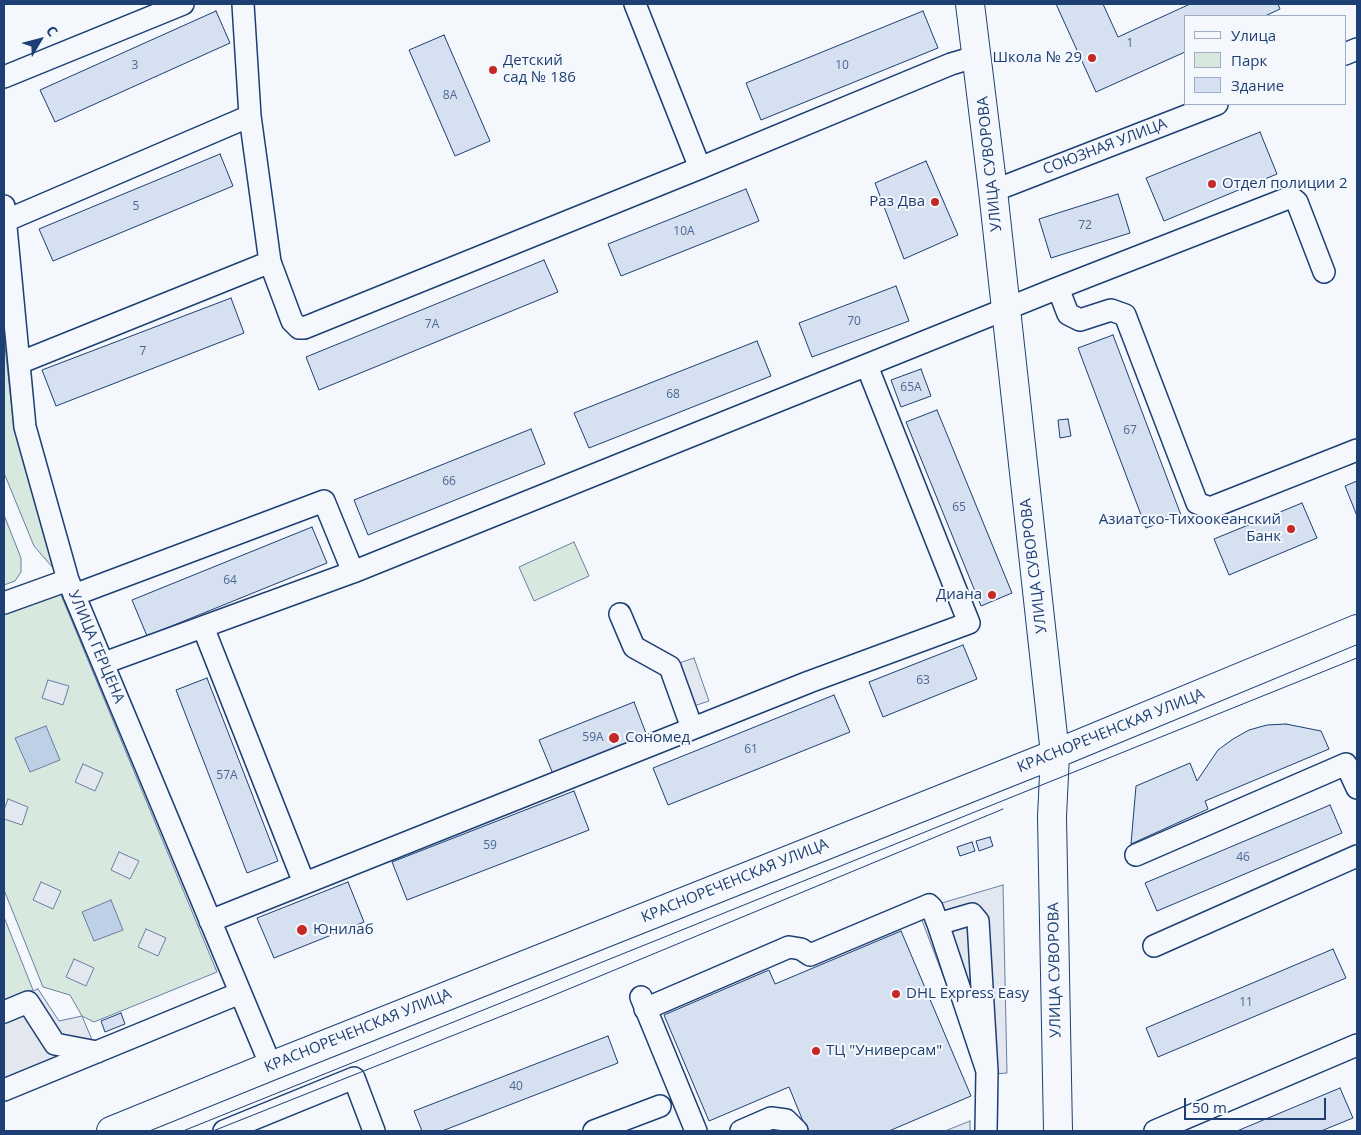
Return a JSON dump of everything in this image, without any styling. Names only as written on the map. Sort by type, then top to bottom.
[{"type":"main road","name":"УЛИЦА СУВОРОВА","points":[[970,4],[978,56],[1054,754],[1052,817],[1058,1131]]},
{"type":"main road","name":"КРАСНОРЕЧЕНСКАЯ УЛИЦА","points":[[111,1131],[1054,754],[1357,630]]},
{"type":"street","points":[[4,77],[183,4]]},
{"type":"street","points":[[243,4],[250,116],[270,262],[294,326],[304,328],[952,64],[978,56]]},
{"type":"street","points":[[635,4],[700,168]]},
{"type":"street","name":"СОЮЗНАЯ УЛИЦА","points":[[993,191],[1214,105]]},
{"type":"street","points":[[4,214],[250,116]]},
{"type":"street","points":[[104,663],[353,572],[1058,288],[1291,197],[1297,202],[1324,272]]},
{"type":"street","name":"УЛИЦА ГЕРЦЕНА","points":[[4,214],[25,427],[71,587],[270,1066]]},
{"type":"street","points":[[19,363],[270,262]]},
{"type":"street","points":[[1058,288],[1068,314],[1080,320],[1111,310],[1125,315],[1197,503],[1210,508],[1357,450]]},
{"type":"street","points":[[210,921],[839,670],[969,623],[867,366]]},
{"type":"street","points":[[4,603],[71,587],[324,501],[353,572]]},
{"type":"street","points":[[620,614],[634,647],[670,667],[692,728]]},
{"type":"street","points":[[203,627],[304,884]]},
{"type":"street","points":[[1136,854],[1346,764],[1357,788]]},
{"type":"street","points":[[1154,946],[1357,856]]},
{"type":"street","points":[[696,1131],[643,1003],[790,947],[801,949],[810,955],[926,905],[932,908],[938,924],[987,1071]]},
{"type":"street","points":[[938,924],[972,914],[978,921],[987,1071],[982,1130]]},
{"type":"street","points":[[4,1090],[240,993]]},
{"type":"street","points":[[4,1012],[28,1002],[55,1044],[97,1052]]},
{"type":"street","points":[[1155,1131],[1357,1045]]},
{"type":"street","points":[[224,1131],[354,1078],[374,1131]]},
{"type":"street","points":[[594,1131],[660,1106]]},
{"type":"street","points":[[741,1131],[771,1118],[786,1120],[797,1131]]},
{"type":"green space","points":[[4,337],[14,429],[60,576],[34,546],[4,473]]},
{"type":"green space","points":[[4,515],[21,558],[21,572],[15,581],[4,585]]},
{"type":"green space","points":[[574,542],[589,576],[534,601],[519,567]]},
{"type":"green space","points":[[59,590],[217,972],[94,1022],[82,1016],[70,995],[43,987],[4,890],[4,613]]},
{"type":"green space","points":[[4,917],[33,990],[4,1002]]},
{"type":"shaded area","points":[[694,658],[709,701],[691,707],[676,664]]},
{"type":"shaded area","points":[[48,680],[69,686],[63,705],[42,698]]},
{"type":"shaded area","points":[[83,764],[103,773],[95,791],[75,782]]},
{"type":"shaded area","points":[[8,799],[28,807],[22,825],[4,819],[4,810]]},
{"type":"shaded area","points":[[119,852],[139,861],[130,879],[111,870]]},
{"type":"shaded area","points":[[41,882],[61,891],[53,909],[33,900]]},
{"type":"shaded area","points":[[1003,885],[1007,1073],[981,1075],[918,910]]},
{"type":"shaded area","points":[[146,929],[166,938],[158,956],[138,947]]},
{"type":"shaded area","points":[[74,959],[94,968],[86,986],[66,977]]},
{"type":"shaded area","points":[[38,989],[59,1021],[82,1016],[97,1052],[4,1090],[4,1002]]},
{"type":"shaded area","points":[[970,1121],[970,1131],[945,1131]]},
{"type":"water","points":[[46,726],[60,760],[30,772],[15,738]]},
{"type":"water","points":[[111,900],[123,930],[94,941],[82,912]]},
{"type":"building","points":[[1056,4],[1103,4],[1118,37],[1190,4],[1278,4],[1280,9],[1267,15],[1184,15],[1184,52],[1096,92]]},
{"type":"building","points":[[216,11],[230,43],[55,122],[40,90]]},
{"type":"building","points":[[923,11],[938,48],[761,120],[746,83]]},
{"type":"building","points":[[444,35],[490,141],[455,156],[409,50]]},
{"type":"building","points":[[1260,132],[1277,174],[1164,221],[1146,178]]},
{"type":"building","points":[[220,154],[233,186],[53,261],[39,229]]},
{"type":"building","points":[[926,161],[958,235],[904,259],[875,183]]},
{"type":"building","points":[[746,189],[759,221],[621,276],[608,244]]},
{"type":"building","points":[[1118,194],[1130,233],[1051,258],[1039,219]]},
{"type":"building","points":[[544,260],[558,292],[319,390],[306,357]]},
{"type":"building","points":[[896,286],[909,321],[812,357],[799,323]]},
{"type":"building","points":[[231,298],[244,333],[56,406],[42,370]]},
{"type":"building","points":[[1113,335],[1181,515],[1146,528],[1078,348]]},
{"type":"building","points":[[757,341],[771,376],[589,448],[574,413]]},
{"type":"building","points":[[921,369],[931,396],[901,407],[891,380]]},
{"type":"building","points":[[937,410],[1012,593],[981,606],[906,422]]},
{"type":"building","points":[[1068,419],[1071,436],[1060,438],[1058,420]]},
{"type":"building","points":[[531,429],[545,464],[368,535],[354,500]]},
{"type":"building","points":[[1357,481],[1357,516],[1345,486]]},
{"type":"building","points":[[1302,503],[1317,538],[1229,575],[1214,539]]},
{"type":"building","points":[[312,527],[327,563],[147,636],[132,600]]},
{"type":"building","points":[[963,645],[977,679],[883,717],[869,682]]},
{"type":"building","points":[[207,678],[278,861],[247,873],[176,690]]},
{"type":"building","points":[[834,695],[850,732],[668,805],[653,768]]},
{"type":"building","points":[[634,702],[647,736],[553,774],[539,740]]},
{"type":"building","points":[[1286,724],[1321,731],[1329,749],[1205,801],[1208,809],[1131,844],[1136,786],[1190,763],[1197,781],[1218,750],[1233,739],[1249,730],[1267,725]]},
{"type":"building","points":[[574,791],[589,830],[407,900],[392,862]]},
{"type":"building","points":[[1330,805],[1342,833],[1157,911],[1145,883]]},
{"type":"building","points":[[990,837],[993,846],[979,851],[976,841]]},
{"type":"building","points":[[972,842],[975,851],[960,856],[957,847]]},
{"type":"building","points":[[348,882],[364,922],[274,958],[257,918]]},
{"type":"building","name":"ТЦ \"Универсам\"","points":[[901,931],[971,1096],[889,1131],[807,1131],[789,1087],[709,1121],[664,1015],[769,970],[775,984]]},
{"type":"building","points":[[1333,949],[1346,978],[1158,1057],[1146,1028]]},
{"type":"building","points":[[121,1013],[125,1024],[105,1032],[101,1021]]},
{"type":"building","points":[[608,1036],[618,1063],[442,1131],[422,1131],[414,1111]]},
{"type":"building","points":[[1340,1088],[1353,1118],[1321,1131],[1237,1131]]},
{"type":"tram line","points":[[183,1131],[1357,658]]},
{"type":"tram line","points":[[213,1131],[547,998],[1003,809]]},
{"type":"place","name":"Школа № 29","points":[[1092,58]]},
{"type":"place","name":"Детский сад № 186","points":[[493,70]]},
{"type":"place","name":"Отдел полиции 2","points":[[1212,184]]},
{"type":"place","name":"Раз Два","points":[[935,202]]},
{"type":"place","name":"Азиатско-Тихоокеанский Банк","points":[[1291,529]]},
{"type":"place","name":"Диана","points":[[992,595]]},
{"type":"place","name":"Сономед","points":[[614,738]]},
{"type":"place","name":"Юнилаб","points":[[302,930]]},
{"type":"place","name":"DHL Express Easy","points":[[896,994]]},
{"type":"place","name":"ТЦ \"Универсам\"","points":[[816,1051]]}]
